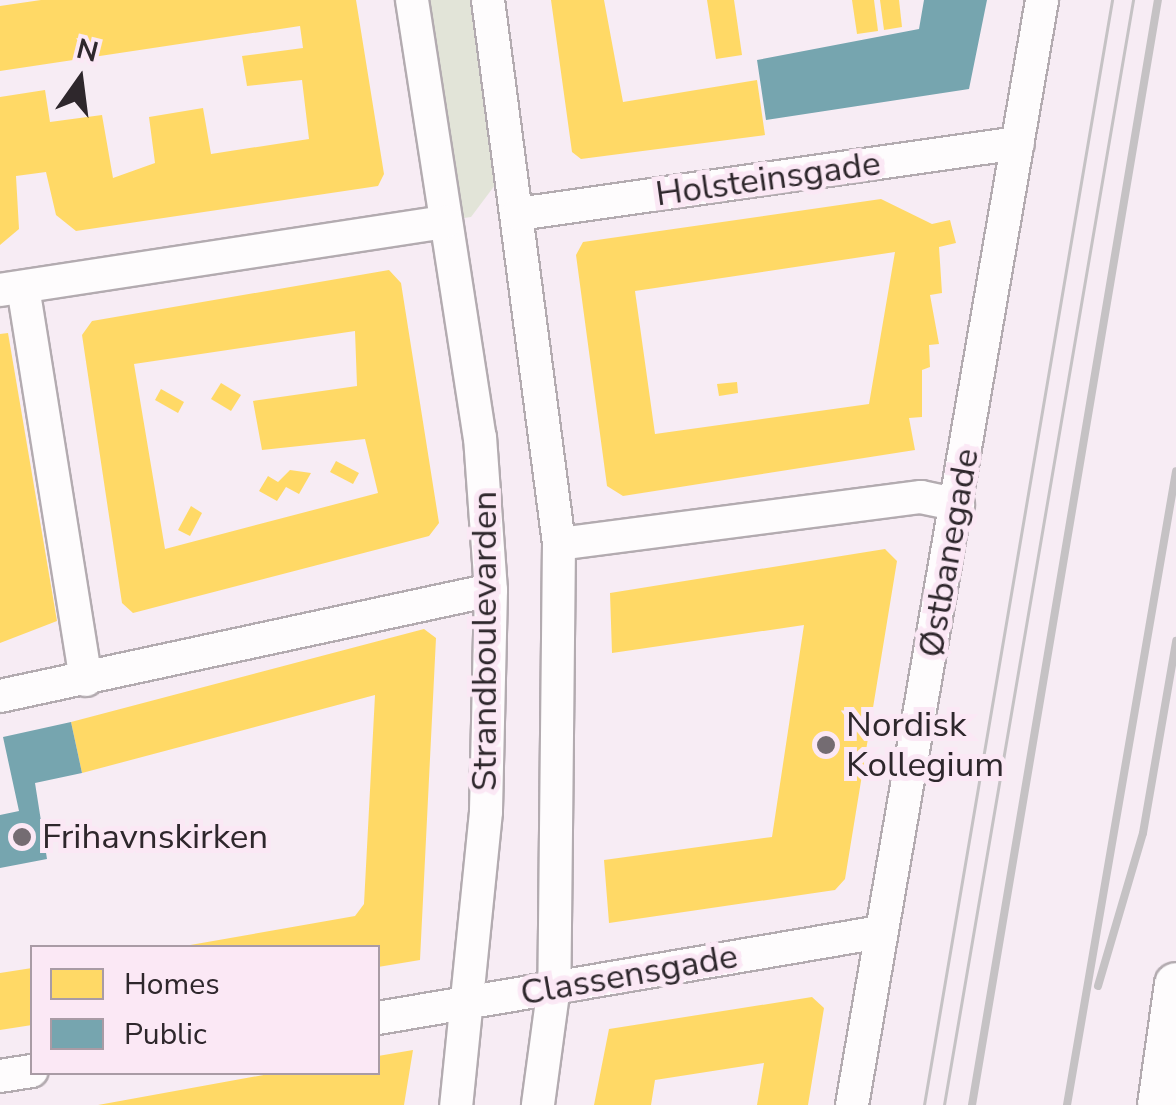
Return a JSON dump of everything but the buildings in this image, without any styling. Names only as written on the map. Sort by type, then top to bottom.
[{"type":"main road","points":[[1160,1105],[1176,984]]},
{"type":"street","name":"Strandboulevarden","points":[[412,0],[480,437],[491,590],[486,812],[456,1105]]},
{"type":"street","name":"Strandboulevarden","points":[[488,0],[559,544],[554,986],[538,1105]]},
{"type":"street","name":"Østbanegade","points":[[852,1105],[1042,0]]},
{"type":"street","name":"Holsteinsgade","points":[[518,214],[1018,143]]},
{"type":"street","points":[[86,680],[12,288],[446,222]]},
{"type":"street","points":[[559,544],[921,497],[958,505]]},
{"type":"street","points":[[0,696],[491,590]]},
{"type":"street","name":"Classensgade","points":[[380,1018],[880,932]]},
{"type":"street","points":[[0,1076],[30,1071]]},
{"type":"shaded area","points":[[426,0],[476,0],[501,177],[471,217],[457,219]]},
{"type":"tram line","points":[[924,1105],[1112,0]]},
{"type":"tram line","points":[[944,1105],[1133,0]]},
{"type":"railway","points":[[972,1105],[1158,0]]},
{"type":"railway","points":[[1067,1105],[1176,471]]},
{"type":"railway","points":[[1098,986],[1143,833],[1176,641]]},
{"type":"place","name":"Nordisk Kollegium","points":[[826,745]]},
{"type":"place","name":"Frihavnskirken","points":[[22,837]]}]
